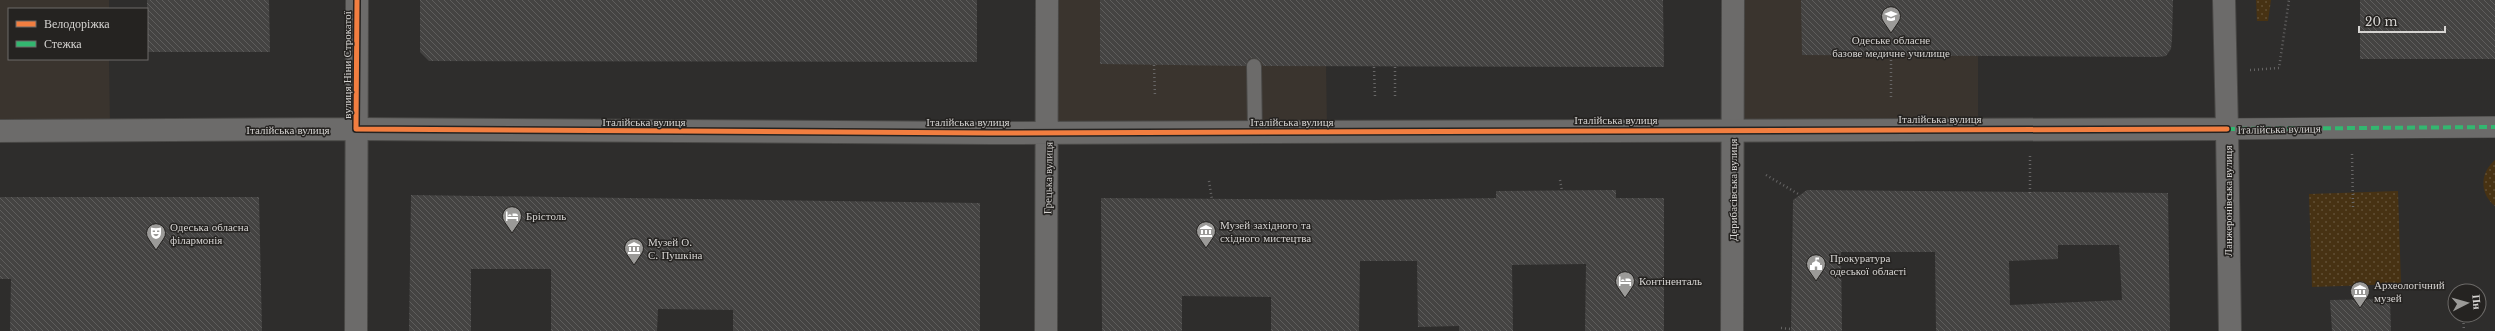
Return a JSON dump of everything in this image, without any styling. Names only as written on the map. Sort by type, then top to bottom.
[{"type":"street","name":"вулиця Ніни Строкатої","points":[[356,331],[357,0]]},
{"type":"street","name":"Грецька вулиця","points":[[1046,331],[1048,0]]},
{"type":"street","name":"Дерибасівська вулиця","points":[[1732,331],[1733,0]]},
{"type":"street","name":"Ланжеронівська вулиця","points":[[2224,0],[2228,130],[2230,331]]},
{"type":"street","name":"Італійська вулиця","points":[[0,131],[356,129],[695,132],[1255,132],[2029,128],[2228,130],[2495,127]]},
{"type":"lane","points":[[1254,66],[1255,132]]},
{"type":"path","points":[[2250,70],[2279,68],[2289,0]]},
{"type":"path","points":[[1891,56],[1891,98]]},
{"type":"path","points":[[1154,65],[1155,96]]},
{"type":"path","points":[[1395,67],[1395,96]]},
{"type":"path","points":[[1374,68],[1375,97]]},
{"type":"path","points":[[2029,128],[2030,193]]},
{"type":"path","points":[[2351,128],[2353,207]]},
{"type":"path","points":[[1766,175],[1800,195]]},
{"type":"path","points":[[1560,180],[1562,191]]},
{"type":"path","points":[[1209,181],[1212,200]]},
{"type":"path","points":[[1781,328],[1791,329]]},
{"type":"shaded area","points":[[0,0],[109,0],[109,8],[8,8],[8,60],[109,60],[110,127],[0,127]]},
{"type":"shaded area","points":[[1051,0],[1325,0],[1327,126],[1050,130]]},
{"type":"shaded area","points":[[1739,0],[1978,0],[1978,127],[1739,124]]},
{"type":"shaded area","points":[[2256,0],[2271,0],[2268,21],[2257,21]]},
{"type":"shaded area","points":[[2495,160],[2495,206],[2486,195],[2483,183],[2486,171]]},
{"type":"shaded area","points":[[2398,191],[2401,284],[2312,287],[2309,194]]},
{"type":"building","points":[[147,0],[269,0],[270,52],[148,52]]},
{"type":"building","points":[[420,0],[977,0],[977,62],[429,61],[420,52]]},
{"type":"building","points":[[1100,0],[1663,0],[1664,67],[1263,66],[1261,61],[1254,58],[1249,59],[1246,66],[1100,64]]},
{"type":"building","points":[[1801,0],[2173,0],[2171,49],[2166,56],[2158,57],[1802,55]]},
{"type":"building","points":[[2360,0],[2495,0],[2495,59],[2360,59]]},
{"type":"building","points":[[1616,190],[1616,198],[1664,198],[1664,331],[1585,331],[1586,264],[1512,265],[1513,331],[1459,331],[1459,326],[1418,327],[1417,261],[1360,261],[1359,331],[1271,331],[1271,297],[1182,296],[1182,331],[1102,331],[1101,198],[1377,200],[1496,198],[1496,191]]},
{"type":"building","points":[[1807,190],[2168,193],[2170,331],[1936,331],[1935,252],[1841,252],[1842,331],[1791,331],[1793,200]],"holes":[[[2058,245],[2119,245],[2122,300],[2010,305],[2009,261],[2058,259]]]},
{"type":"building","points":[[411,195],[980,203],[980,331],[733,331],[733,310],[658,309],[657,331],[551,331],[551,269],[471,269],[471,331],[409,331]]},
{"type":"building","name":"Одеська обласна філармонія","points":[[0,197],[259,197],[262,331],[10,331],[11,279],[0,279]]},
{"type":"building","name":"Археологічний музей","points":[[2390,299],[2391,331],[2332,331],[2330,300]]},
{"type":"marked path","points":[[2227,129],[2495,127]]},
{"type":"cycle path","points":[[357,0],[356,129],[989,133],[2227,129]]},
{"type":"place","name":"Одеське обласне базове медичне училище","points":[[1891,33]]},
{"type":"place","name":"Брістоль","points":[[512,233]]},
{"type":"place","name":"Музей західного та східного мистецтва","points":[[1206,248]]},
{"type":"place","name":"Одеська обласна філармонія","points":[[156,250]]},
{"type":"place","name":"Музей О. С. Пушкіна","points":[[634,265]]},
{"type":"place","name":"Прокуратура одеської області","points":[[1816,281]]},
{"type":"place","name":"Контіненталь","points":[[1625,298]]},
{"type":"place","name":"Археологічний музей","points":[[2360,308]]}]
